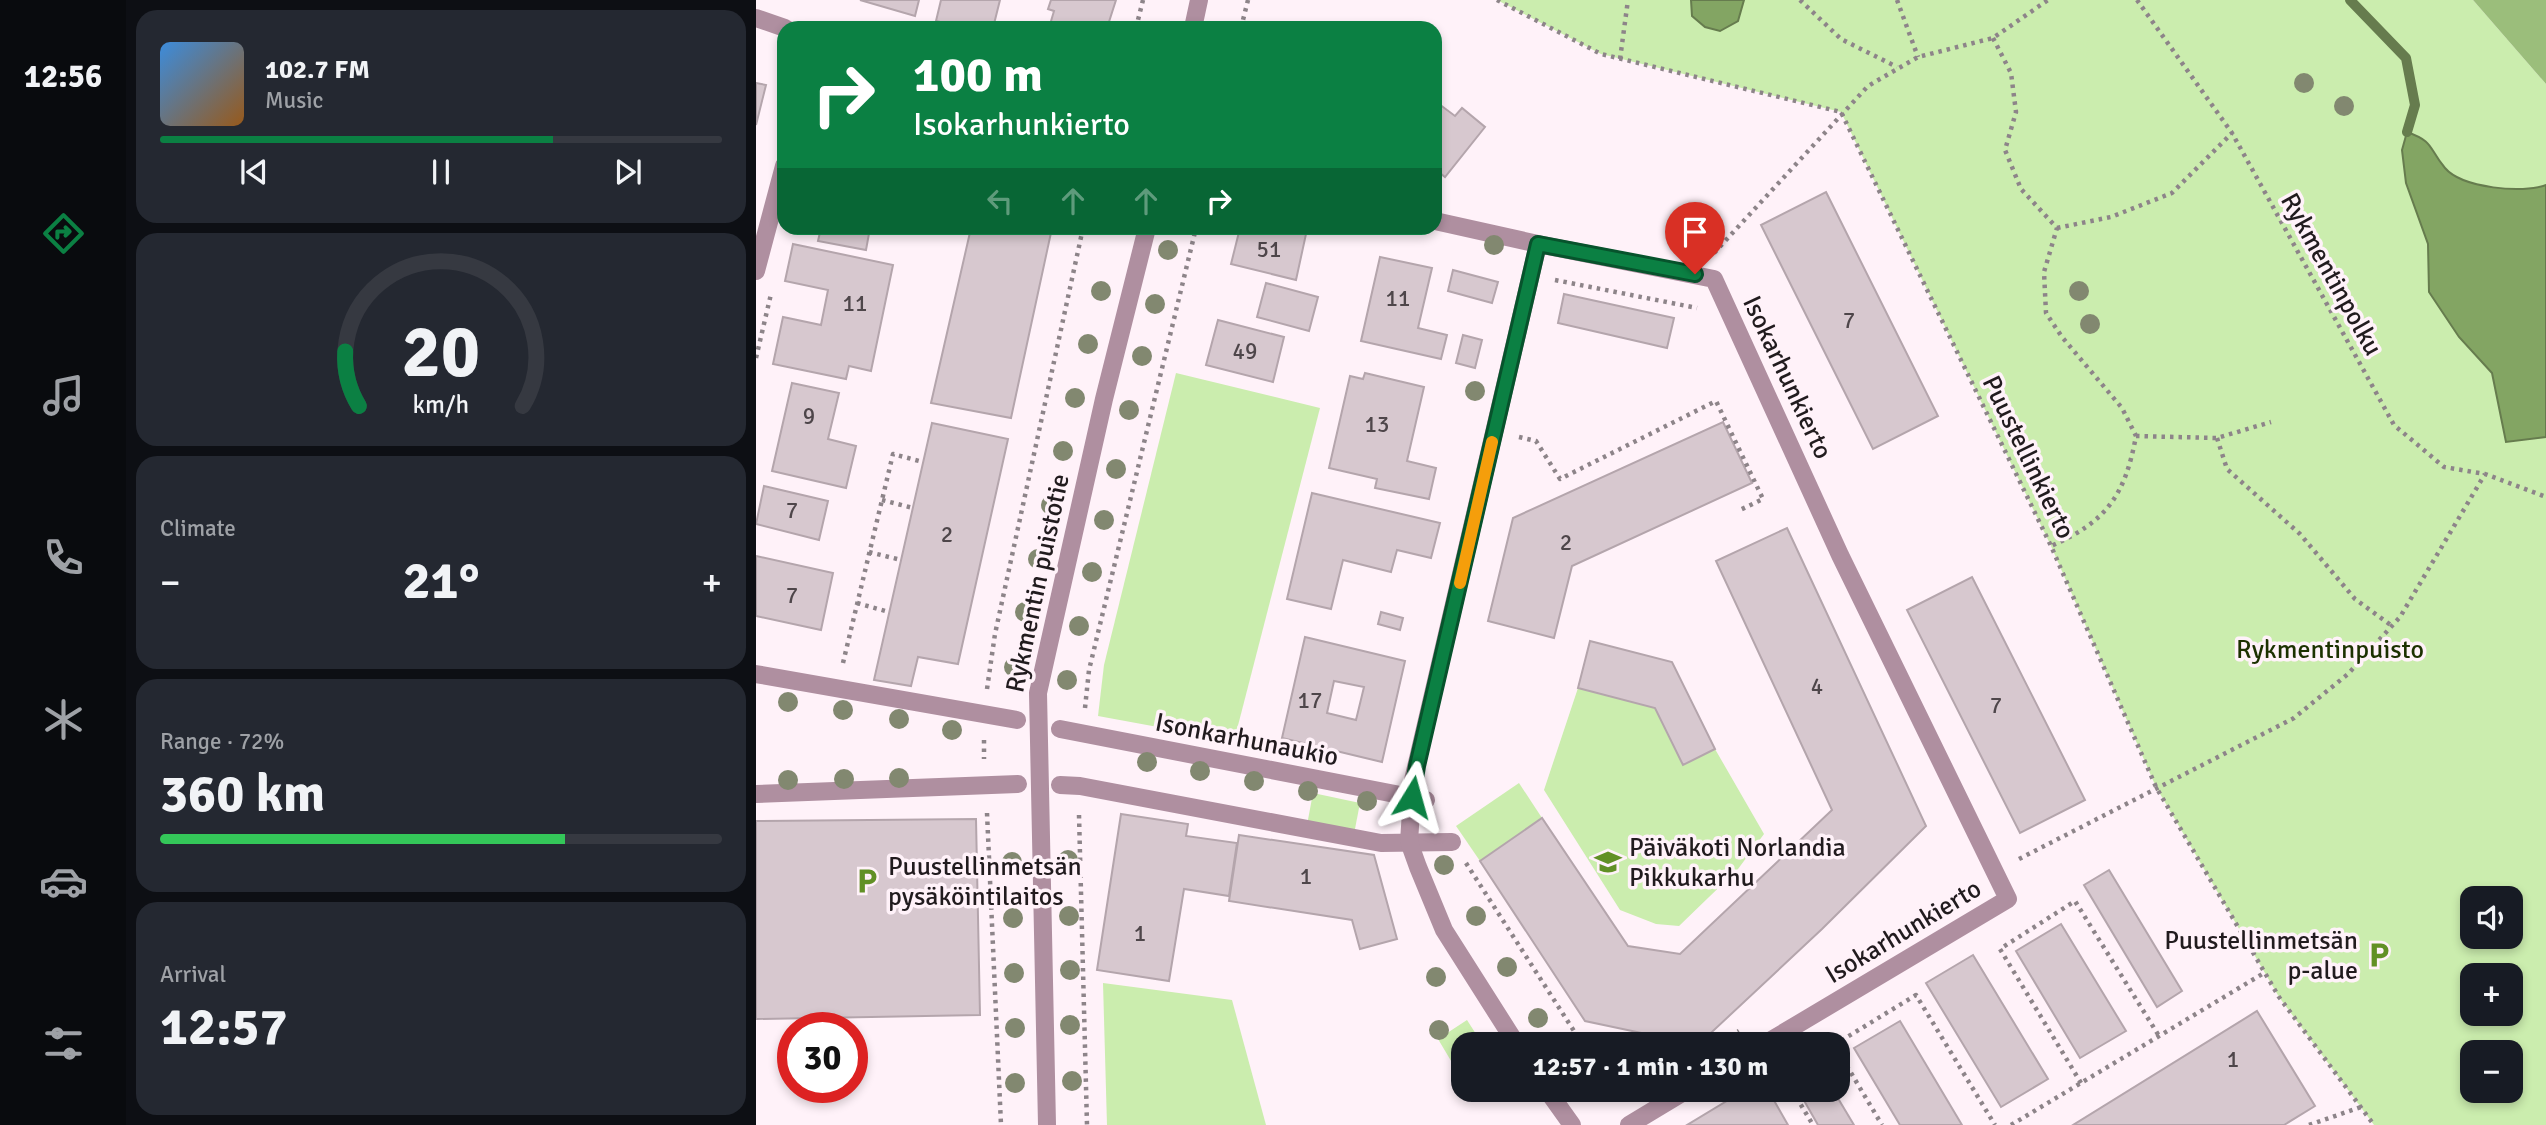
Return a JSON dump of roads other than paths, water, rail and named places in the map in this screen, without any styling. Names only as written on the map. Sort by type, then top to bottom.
[{"type":"street","points":[[1194,21],[1199,0]]},
{"type":"street","points":[[756,18],[777,25]]},
{"type":"street","points":[[756,271],[777,192]]},
{"type":"street","name":"Isokarhunkierto","points":[[1442,223],[1714,279],[1840,555],[2008,899],[1785,1032]]},
{"type":"street","name":"Rykmentin puistotie","points":[[1047,1125],[1038,693],[1104,398],[1145,235]]},
{"type":"street","points":[[1509,1032],[1444,930],[1409,842],[1417,792],[1538,244]]},
{"type":"street","points":[[756,674],[1017,720]]},
{"type":"street","name":"Isonkarhunaukio","points":[[1060,730],[1417,792]]},
{"type":"street","points":[[756,794],[1018,784]]},
{"type":"street","points":[[1059,785],[1080,786],[1381,842],[1452,842]]},
{"type":"street","points":[[1556,1102],[1572,1125]]},
{"type":"street","points":[[1629,1125],[1667,1102]]},
{"type":"waterway","points":[[2350,0],[2406,58],[2415,105],[2407,132]]},
{"type":"place","name":"Päiväkoti Norlandia Pikkukarhu","points":[[1608,862]]},
{"type":"place","name":"Puustellinmetsän pysäköintilaitos","points":[[867,881]]},
{"type":"place","name":"Puustellinmetsän p-alue","points":[[2379,955]]},
{"type":"park label","name":"Rykmentinpuisto","points":[[2330,649]]}]
